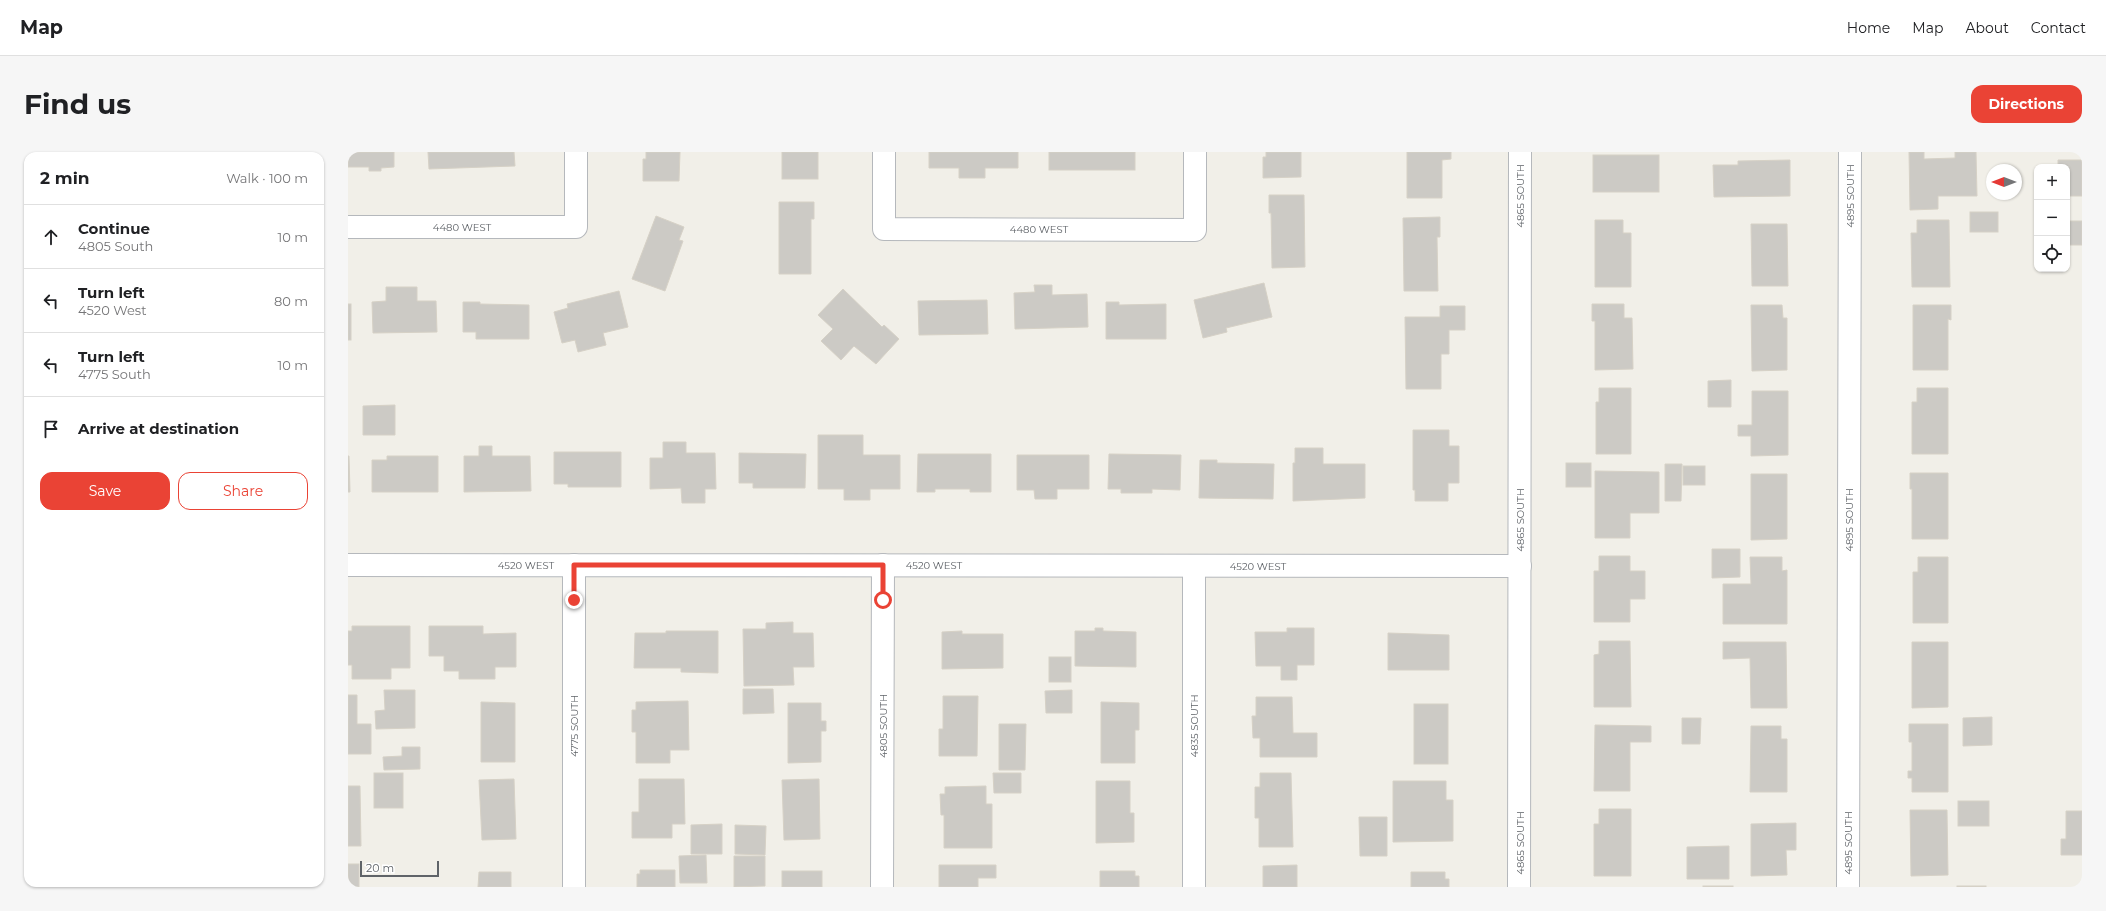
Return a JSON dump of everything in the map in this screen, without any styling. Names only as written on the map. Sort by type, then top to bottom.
[{"type":"street","name":"4480 WEST","points":[[348,227],[576,227],[576,152]]},
{"type":"street","name":"4480 WEST","points":[[884,152],[884,229],[1195,230],[1195,152]]},
{"type":"street","name":"4865 SOUTH","points":[[1520,152],[1520,887]]},
{"type":"street","name":"4895 SOUTH","points":[[1848,887],[1850,152]]},
{"type":"street","name":"4520 WEST","points":[[348,565],[1520,566]]},
{"type":"street","name":"4775 SOUTH","points":[[574,565],[574,887]]},
{"type":"street","name":"4805 SOUTH","points":[[882,887],[883,565]]},
{"type":"street","name":"4835 SOUTH","points":[[1194,566],[1194,887]]},
{"type":"building","points":[[348,152],[394,152],[394,167],[381,168],[381,171],[369,171],[369,167],[348,167]]},
{"type":"building","points":[[428,152],[514,152],[515,166],[429,169]]},
{"type":"building","points":[[646,152],[680,152],[679,181],[643,181],[643,159],[646,159]]},
{"type":"building","points":[[782,152],[818,152],[818,179],[782,179]]},
{"type":"building","points":[[929,152],[1018,152],[1018,168],[985,168],[985,178],[959,178],[959,168],[929,168]]},
{"type":"building","points":[[1049,152],[1135,152],[1135,170],[1049,170]]},
{"type":"building","points":[[1266,152],[1301,152],[1301,177],[1263,178],[1263,157],[1266,157]]},
{"type":"building","points":[[1407,152],[1451,152],[1451,159],[1442,160],[1442,198],[1407,198]]},
{"type":"building","points":[[1909,152],[1924,152],[1924,159],[1955,158],[1955,152],[1976,152],[1977,196],[1938,196],[1938,209],[1910,210]]},
{"type":"building","points":[[1593,155],[1659,155],[1659,192],[1593,192]]},
{"type":"building","points":[[1790,160],[1790,196],[1714,197],[1713,165],[1738,165],[1738,161]]},
{"type":"building","points":[[2058,160],[2082,160],[2082,196],[2070,196],[2070,164],[2058,164]]},
{"type":"building","points":[[1269,195],[1304,195],[1305,267],[1272,268],[1271,213],[1269,213]]},
{"type":"building","points":[[779,202],[814,202],[814,219],[811,219],[811,274],[779,274]]},
{"type":"building","points":[[1970,212],[1998,212],[1998,232],[1970,232]]},
{"type":"building","points":[[656,216],[684,227],[679,240],[683,241],[665,291],[632,279]]},
{"type":"building","points":[[1440,217],[1440,237],[1437,237],[1438,291],[1404,291],[1403,218]]},
{"type":"building","points":[[1595,220],[1623,220],[1623,233],[1631,233],[1631,287],[1595,287]]},
{"type":"building","points":[[1917,220],[1949,220],[1950,287],[1912,287],[1911,233],[1917,233]]},
{"type":"building","points":[[2070,221],[2082,221],[2082,245],[2070,245]]},
{"type":"building","points":[[1751,224],[1787,224],[1788,286],[1752,286]]},
{"type":"building","points":[[1264,283],[1272,317],[1226,328],[1227,332],[1203,338],[1194,300]]},
{"type":"building","points":[[1034,285],[1052,285],[1052,295],[1087,294],[1088,327],[1015,329],[1014,293],[1035,292]]},
{"type":"building","points":[[386,287],[417,287],[417,301],[436,301],[437,332],[373,333],[372,302],[386,301]]},
{"type":"building","points":[[843,289],[882,327],[884,325],[899,339],[876,364],[854,346],[841,360],[821,341],[833,329],[818,315]]},
{"type":"building","points":[[619,291],[628,327],[603,333],[606,345],[578,352],[575,340],[562,343],[554,312],[568,308],[567,304]]},
{"type":"building","points":[[987,300],[988,334],[919,335],[918,301]]},
{"type":"building","points":[[463,302],[480,302],[480,304],[529,305],[529,339],[476,339],[476,332],[463,332]]},
{"type":"building","points":[[1106,302],[1119,302],[1119,305],[1166,304],[1166,339],[1106,339]]},
{"type":"building","points":[[348,304],[351,304],[351,340],[348,340]]},
{"type":"building","points":[[1592,304],[1624,304],[1624,318],[1632,318],[1633,369],[1595,370],[1595,321],[1592,321]]},
{"type":"building","points":[[1751,305],[1782,305],[1783,318],[1787,318],[1787,370],[1752,371]]},
{"type":"building","points":[[1913,305],[1951,305],[1951,320],[1948,319],[1948,370],[1913,370]]},
{"type":"building","points":[[1440,306],[1465,306],[1465,330],[1449,330],[1449,354],[1441,354],[1441,389],[1406,389],[1405,317],[1440,317]]},
{"type":"building","points":[[1731,380],[1731,407],[1708,407],[1708,381]]},
{"type":"building","points":[[1599,388],[1631,388],[1631,454],[1596,454],[1596,402],[1599,402]]},
{"type":"building","points":[[1917,388],[1948,388],[1948,454],[1912,454],[1912,402],[1917,402]]},
{"type":"building","points":[[1752,391],[1788,391],[1788,455],[1751,456],[1751,436],[1738,436],[1738,425],[1752,425]]},
{"type":"building","points":[[395,405],[395,435],[363,435],[363,406]]},
{"type":"building","points":[[1413,430],[1449,430],[1449,446],[1459,446],[1459,483],[1448,483],[1448,501],[1415,501],[1415,490],[1413,490]]},
{"type":"building","points":[[818,435],[863,435],[863,455],[900,455],[900,489],[870,489],[870,500],[844,500],[844,489],[818,489]]},
{"type":"building","points":[[663,442],[686,442],[686,453],[715,453],[716,489],[705,489],[705,503],[682,503],[681,488],[650,489],[650,458],[663,458]]},
{"type":"building","points":[[479,446],[492,446],[492,456],[530,456],[531,491],[464,492],[464,456],[479,456]]},
{"type":"building","points":[[1295,448],[1323,448],[1323,464],[1365,464],[1365,498],[1293,501],[1293,463],[1295,463]]},
{"type":"building","points":[[554,452],[621,452],[621,487],[568,487],[568,484],[554,484]]},
{"type":"building","points":[[739,453],[806,454],[805,488],[753,488],[753,483],[739,483]]},
{"type":"building","points":[[918,454],[991,454],[991,492],[970,492],[970,489],[935,489],[935,492],[917,492]]},
{"type":"building","points":[[1109,454],[1181,455],[1180,490],[1152,489],[1152,493],[1121,493],[1121,489],[1108,489]]},
{"type":"building","points":[[1017,455],[1089,455],[1089,489],[1057,489],[1057,499],[1035,499],[1034,490],[1017,490]]},
{"type":"building","points":[[349,456],[350,492],[348,492]]},
{"type":"building","points":[[387,456],[438,456],[438,492],[372,492],[372,460],[387,460]]},
{"type":"building","points":[[1200,460],[1217,460],[1217,463],[1274,464],[1273,499],[1199,498]]},
{"type":"building","points":[[1566,463],[1591,463],[1591,487],[1566,487]]},
{"type":"building","points":[[1665,464],[1682,464],[1681,501],[1665,501]]},
{"type":"building","points":[[1683,466],[1705,466],[1705,485],[1683,485]]},
{"type":"building","points":[[1595,471],[1659,472],[1659,513],[1630,513],[1630,538],[1595,538]]},
{"type":"building","points":[[1910,473],[1948,473],[1948,539],[1912,539],[1912,489],[1910,489]]},
{"type":"building","points":[[1751,474],[1787,474],[1787,539],[1751,540]]},
{"type":"building","points":[[1712,549],[1740,549],[1740,577],[1712,578]]},
{"type":"building","points":[[1599,556],[1630,556],[1630,571],[1645,571],[1645,599],[1630,599],[1630,622],[1594,622],[1594,571],[1599,571]]},
{"type":"building","points":[[1750,557],[1782,557],[1782,571],[1787,570],[1787,624],[1723,624],[1723,584],[1751,584]]},
{"type":"building","points":[[1918,557],[1948,557],[1948,623],[1913,623],[1913,572],[1918,572]]},
{"type":"building","points":[[793,622],[793,633],[813,633],[814,667],[793,667],[794,685],[744,686],[743,629],[766,629],[766,623]]},
{"type":"building","points":[[352,626],[410,626],[410,668],[391,668],[391,679],[352,679],[352,665],[348,665],[348,631],[352,631]]},
{"type":"building","points":[[429,626],[483,626],[483,634],[516,633],[516,667],[495,667],[495,679],[459,679],[459,671],[444,671],[444,656],[429,656]]},
{"type":"building","points":[[1095,628],[1103,628],[1103,631],[1136,632],[1136,667],[1075,666],[1075,631],[1095,631]]},
{"type":"building","points":[[1287,628],[1314,628],[1314,665],[1297,665],[1297,680],[1281,680],[1281,666],[1256,666],[1255,632],[1287,632]]},
{"type":"building","points":[[666,631],[718,631],[718,673],[681,672],[681,668],[634,668],[635,633],[666,633]]},
{"type":"building","points":[[962,631],[962,634],[1003,634],[1003,668],[942,669],[942,632]]},
{"type":"building","points":[[1388,633],[1449,635],[1449,670],[1388,670]]},
{"type":"building","points":[[1599,641],[1630,641],[1631,707],[1594,707],[1594,655],[1599,654]]},
{"type":"building","points":[[1723,642],[1786,642],[1787,708],[1751,708],[1750,658],[1723,659]]},
{"type":"building","points":[[1912,642],[1948,642],[1948,707],[1912,708]]},
{"type":"building","points":[[1049,657],[1071,657],[1071,682],[1049,682]]},
{"type":"building","points":[[743,689],[773,689],[774,713],[743,714]]},
{"type":"building","points":[[384,690],[415,690],[415,728],[376,729],[375,711],[385,710]]},
{"type":"building","points":[[1072,690],[1072,713],[1046,713],[1045,691]]},
{"type":"building","points":[[348,695],[357,695],[357,724],[371,724],[371,754],[348,754]]},
{"type":"building","points":[[943,696],[978,696],[977,756],[939,756],[939,729],[943,729]]},
{"type":"building","points":[[1256,697],[1292,697],[1293,733],[1317,733],[1317,757],[1260,757],[1260,738],[1253,738],[1252,716],[1256,716]]},
{"type":"building","points":[[688,701],[689,750],[670,750],[670,763],[636,763],[636,732],[632,732],[632,710],[636,710],[636,702]]},
{"type":"building","points":[[481,702],[515,703],[515,762],[481,762]]},
{"type":"building","points":[[1101,702],[1139,703],[1139,730],[1135,730],[1135,763],[1101,763]]},
{"type":"building","points":[[788,703],[821,703],[821,721],[826,721],[826,731],[821,731],[821,762],[788,763]]},
{"type":"building","points":[[1414,704],[1448,704],[1448,764],[1414,764]]},
{"type":"building","points":[[1992,717],[1992,745],[1963,746],[1963,718]]},
{"type":"building","points":[[1682,718],[1701,718],[1700,744],[1682,744]]},
{"type":"building","points":[[999,724],[1026,724],[1025,770],[999,770]]},
{"type":"building","points":[[1909,724],[1948,724],[1948,792],[1912,792],[1912,778],[1908,778],[1908,771],[1912,771],[1912,742],[1909,742]]},
{"type":"building","points":[[1595,725],[1651,726],[1651,742],[1630,742],[1630,791],[1594,791]]},
{"type":"building","points":[[1751,726],[1781,726],[1781,739],[1787,739],[1787,792],[1750,792]]},
{"type":"building","points":[[402,747],[420,747],[420,769],[384,770],[383,757],[402,756]]},
{"type":"building","points":[[374,773],[403,773],[403,808],[374,808]]},
{"type":"building","points":[[993,773],[1021,773],[1021,793],[994,793]]},
{"type":"building","points":[[1260,773],[1291,773],[1293,847],[1259,847],[1259,818],[1255,818],[1255,787],[1260,787]]},
{"type":"building","points":[[514,779],[516,839],[482,840],[479,780]]},
{"type":"building","points":[[639,779],[684,779],[685,824],[672,824],[672,838],[632,838],[632,812],[639,812]]},
{"type":"building","points":[[819,779],[820,839],[784,840],[782,780]]},
{"type":"building","points":[[1096,781],[1130,781],[1130,813],[1134,813],[1134,842],[1096,843]]},
{"type":"building","points":[[1393,781],[1446,781],[1446,800],[1453,800],[1453,841],[1393,842]]},
{"type":"building","points":[[348,786],[360,786],[361,846],[348,846]]},
{"type":"building","points":[[986,786],[986,804],[992,804],[992,848],[944,848],[944,815],[941,815],[940,794],[945,794],[945,787]]},
{"type":"building","points":[[1958,801],[1989,801],[1989,826],[1958,826]]},
{"type":"building","points":[[1599,809],[1631,809],[1631,876],[1594,876],[1594,824],[1599,824]]},
{"type":"building","points":[[1910,810],[1947,810],[1948,875],[1911,876]]},
{"type":"building","points":[[2066,811],[2082,811],[2082,855],[2061,855],[2061,839],[2066,839]]},
{"type":"building","points":[[1359,817],[1387,817],[1387,856],[1360,856]]},
{"type":"building","points":[[1796,823],[1796,850],[1786,850],[1787,875],[1751,876],[1751,824]]},
{"type":"building","points":[[722,824],[722,854],[691,854],[691,825]]},
{"type":"building","points":[[735,825],[766,826],[765,855],[735,854]]},
{"type":"building","points":[[1729,846],[1729,879],[1687,879],[1687,847]]},
{"type":"building","points":[[706,855],[707,883],[680,883],[679,856]]},
{"type":"building","points":[[734,856],[765,856],[765,886],[734,887]]},
{"type":"building","points":[[348,864],[359,864],[359,887],[348,887]]},
{"type":"building","points":[[939,865],[996,865],[996,878],[978,878],[978,887],[939,887]]},
{"type":"building","points":[[1297,865],[1297,887],[1263,887],[1263,866]]},
{"type":"building","points":[[640,870],[675,870],[675,887],[637,887],[637,874],[640,874]]},
{"type":"building","points":[[782,871],[822,871],[822,887],[782,887]]},
{"type":"building","points":[[1100,871],[1135,871],[1135,876],[1139,876],[1139,887],[1100,887]]},
{"type":"building","points":[[479,872],[511,872],[511,887],[478,887]]},
{"type":"building","points":[[1411,872],[1445,872],[1445,879],[1449,879],[1449,887],[1411,887]]},
{"type":"building","points":[[1733,886],[1733,887],[1703,887]]},
{"type":"building","points":[[1986,886],[1986,887],[1957,887]]},
{"type":"route","points":[[574,600],[574,565],[883,565],[883,600]]}]
